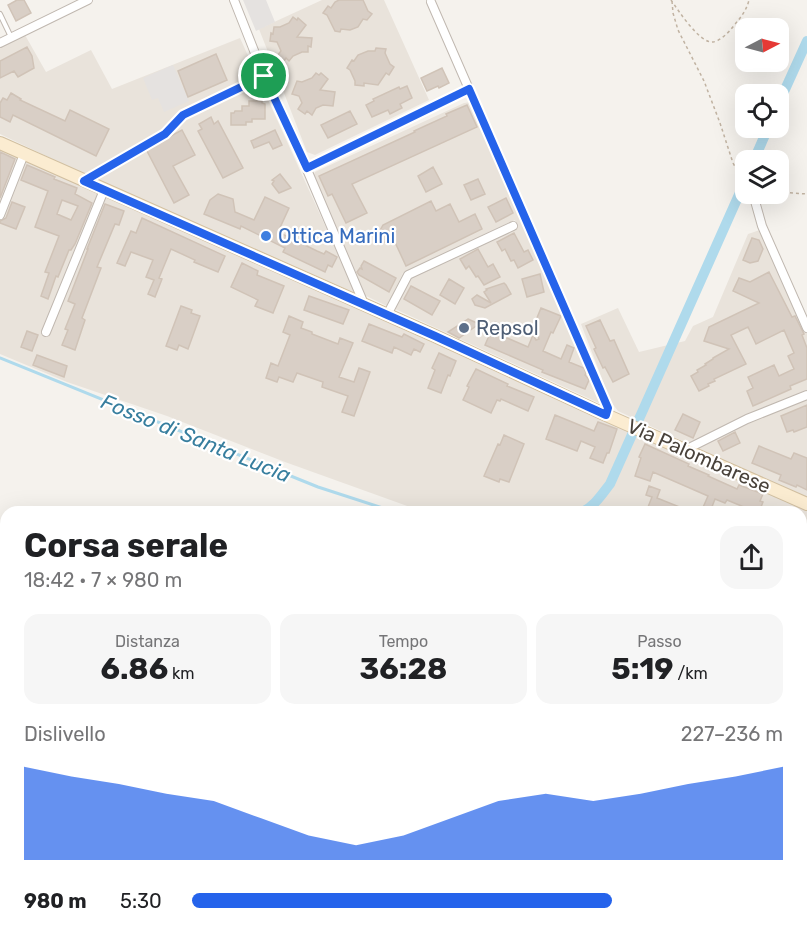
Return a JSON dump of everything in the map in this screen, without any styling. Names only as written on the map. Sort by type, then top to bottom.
[{"type":"main road","name":"Via Palombarese","points":[[0,143],[807,504]]},
{"type":"street","points":[[0,43],[87,0]]},
{"type":"street","points":[[234,0],[264,76],[307,168],[364,304]]},
{"type":"street","points":[[430,2],[608,408],[606,415]]},
{"type":"street","points":[[307,168],[469,89]]},
{"type":"street","points":[[0,215],[24,154]]},
{"type":"street","points":[[46,332],[104,190]]},
{"type":"street","points":[[756,204],[762,226],[807,328]]},
{"type":"street","points":[[387,315],[408,275],[513,226]]},
{"type":"street","points":[[685,450],[747,419],[807,395]]},
{"type":"lane","points":[[0,14],[11,37]]},
{"type":"lane","points":[[84,181],[165,134],[183,115],[264,76]]},
{"type":"path","points":[[671,1],[700,37],[713,42],[729,31],[747,9],[749,0]]},
{"type":"path","points":[[671,1],[678,30],[704,81],[735,167]]},
{"type":"path","points":[[789,193],[807,194]]},
{"type":"shaded area","points":[[243,0],[266,0],[275,22],[256,31]]},
{"type":"shaded area","points":[[322,0],[384,0],[429,100],[315,155],[307,152],[259,29]]},
{"type":"shaded area","points":[[25,35],[46,72],[91,50],[112,89],[240,38],[357,296],[0,134],[0,46]]},
{"type":"shaded area","points":[[173,65],[189,101],[164,112],[158,98],[152,100],[143,78]]},
{"type":"shaded area","points":[[471,102],[600,396],[601,404],[395,309],[411,277],[518,227],[515,220],[403,273],[387,306],[364,295],[313,177],[315,172],[464,103]]},
{"type":"shaded area","points":[[0,148],[796,506],[407,506],[167,416],[67,382],[0,354]]},
{"type":"shaded area","points":[[760,230],[807,333],[807,499],[618,411],[611,402],[581,324],[618,308],[639,352],[685,341],[693,326],[713,317],[748,234]]},
{"type":"building","points":[[17,0],[24,0],[31,13],[16,21],[8,5]]},
{"type":"building","points":[[339,0],[363,0],[372,14],[367,20],[363,19],[358,27],[350,30],[341,29],[340,32],[335,31],[327,15],[323,13],[328,6],[331,8]]},
{"type":"building","points":[[293,17],[306,25],[297,37],[312,38],[311,47],[308,46],[308,52],[293,56],[289,61],[286,58],[284,61],[277,56],[281,51],[277,42],[270,41],[271,33],[273,34],[274,27],[289,23]]},
{"type":"building","points":[[27,47],[32,56],[34,68],[18,77],[14,71],[0,78],[0,61]]},
{"type":"building","points":[[376,48],[386,49],[385,53],[394,67],[389,75],[386,73],[378,85],[364,83],[364,86],[355,85],[350,70],[347,68],[358,55],[375,51]]},
{"type":"building","points":[[216,54],[227,80],[188,97],[178,71]]},
{"type":"building","points":[[442,68],[449,83],[427,91],[421,78]]},
{"type":"building","points":[[316,73],[319,75],[321,73],[328,79],[320,90],[335,92],[333,106],[323,105],[316,108],[312,115],[307,111],[305,114],[298,109],[302,103],[299,96],[292,94],[297,81],[302,82],[312,78]]},
{"type":"building","points":[[407,86],[412,98],[400,104],[402,108],[390,114],[388,110],[372,117],[366,105],[374,101],[373,99],[399,87],[400,89]]},
{"type":"building","points":[[11,93],[20,100],[65,121],[70,110],[109,129],[96,156],[13,115],[10,122],[0,117],[0,103],[3,98],[7,100]]},
{"type":"building","points":[[249,101],[262,101],[265,104],[265,119],[252,119],[252,122],[246,122],[246,125],[231,125],[231,113],[242,111],[242,106],[249,106]]},
{"type":"building","points":[[467,105],[477,127],[352,184],[367,213],[346,223],[332,194],[328,196],[319,176],[415,132]]},
{"type":"building","points":[[350,111],[357,124],[328,138],[321,125]]},
{"type":"building","points":[[211,117],[214,124],[218,121],[243,168],[223,178],[198,131],[202,129],[199,124]]},
{"type":"building","points":[[182,130],[195,155],[173,166],[189,195],[174,203],[146,149]]},
{"type":"building","points":[[275,130],[282,145],[273,149],[269,142],[254,148],[251,141]]},
{"type":"building","points":[[0,152],[15,159],[0,198]]},
{"type":"building","points":[[27,165],[77,188],[75,194],[92,203],[75,244],[69,250],[58,277],[56,276],[48,299],[41,296],[49,273],[45,272],[59,236],[35,227],[48,191],[21,180]],"holes":[[[62,200],[78,206],[71,220],[57,214]]]},
{"type":"building","points":[[433,167],[442,184],[426,192],[418,176]]},
{"type":"building","points":[[280,174],[291,188],[279,193],[272,184],[274,181],[272,180]]},
{"type":"building","points":[[478,179],[485,194],[471,200],[464,185]]},
{"type":"building","points":[[218,194],[233,199],[235,212],[254,220],[265,197],[289,208],[278,232],[324,254],[326,251],[337,257],[332,267],[328,265],[325,272],[283,252],[285,248],[241,226],[240,229],[204,214],[210,200]]},
{"type":"building","points":[[506,198],[513,213],[496,222],[488,207]]},
{"type":"building","points":[[431,201],[436,211],[450,204],[459,222],[475,214],[482,229],[406,266],[393,238],[383,243],[378,234],[383,225]]},
{"type":"building","points":[[12,202],[25,207],[16,229],[0,223],[6,218]]},
{"type":"building","points":[[105,204],[124,211],[119,225],[115,224],[97,267],[101,268],[82,318],[85,320],[75,350],[62,345],[68,330],[65,329],[75,304],[68,301]]},
{"type":"building","points":[[142,218],[225,256],[218,272],[171,249],[159,278],[162,279],[155,297],[148,294],[154,280],[146,277],[153,260],[131,252],[125,266],[117,263],[131,231],[136,233]]},
{"type":"building","points":[[514,233],[524,252],[528,250],[533,260],[518,268],[514,260],[511,261],[505,249],[502,251],[497,242]]},
{"type":"building","points":[[752,238],[759,240],[763,249],[758,261],[750,263],[743,260]]},
{"type":"building","points":[[478,249],[488,267],[493,264],[500,277],[484,285],[469,266],[466,269],[460,259]]},
{"type":"building","points":[[364,261],[396,278],[389,292],[359,275],[357,272],[360,268],[362,269]]},
{"type":"building","points":[[242,263],[258,271],[257,275],[284,286],[273,313],[255,306],[258,300],[231,287]]},
{"type":"building","points":[[769,272],[792,317],[795,316],[804,334],[802,335],[807,348],[807,379],[753,406],[747,391],[753,388],[748,377],[774,365],[779,376],[794,369],[788,356],[794,353],[784,330],[756,344],[748,327],[731,335],[746,364],[714,379],[715,381],[708,384],[709,386],[699,391],[691,376],[713,358],[729,349],[704,341],[709,327],[759,303],[733,291],[739,278],[750,282]]},
{"type":"building","points":[[540,274],[544,292],[527,297],[522,279]]},
{"type":"building","points":[[449,279],[464,288],[455,304],[440,295]]},
{"type":"building","points":[[504,283],[511,294],[485,308],[475,305],[472,299],[477,295],[491,303],[484,292],[486,289]]},
{"type":"building","points":[[411,286],[440,301],[432,315],[404,299]]},
{"type":"building","points":[[309,296],[349,310],[343,324],[304,310]]},
{"type":"building","points":[[181,306],[200,316],[188,349],[179,345],[177,350],[166,346]]},
{"type":"building","points":[[541,308],[561,316],[543,351],[561,359],[567,345],[574,348],[569,362],[584,368],[589,380],[585,389],[485,345],[495,322],[511,329],[507,338],[528,347],[533,335],[536,340],[539,339],[537,326],[534,325]]},
{"type":"building","points":[[289,316],[303,322],[301,328],[312,334],[338,344],[340,338],[353,343],[339,377],[354,382],[359,368],[370,372],[354,416],[342,412],[348,396],[322,387],[323,382],[297,373],[293,382],[279,377],[277,382],[266,378],[271,363],[278,366],[290,335],[283,332]]},
{"type":"building","name":"Repsol","points":[[468,319],[479,324],[459,338],[448,332]]},
{"type":"building","points":[[600,320],[610,341],[614,340],[629,374],[613,382],[605,367],[603,368],[586,326]]},
{"type":"building","points":[[369,324],[402,337],[404,334],[424,344],[420,352],[414,349],[411,355],[394,347],[392,353],[362,341]]},
{"type":"building","points":[[27,331],[38,335],[32,351],[21,347]]},
{"type":"building","points":[[439,353],[456,361],[441,393],[428,388],[435,370],[432,368]]},
{"type":"building","points":[[37,355],[67,366],[64,377],[33,365]]},
{"type":"building","points":[[476,369],[508,384],[507,386],[534,397],[528,411],[501,399],[497,400],[491,413],[463,400]]},
{"type":"building","points":[[807,405],[807,427],[787,432],[781,416]]},
{"type":"building","points":[[683,414],[700,422],[693,438],[675,430]]},
{"type":"building","points":[[555,415],[594,431],[598,422],[617,429],[603,463],[590,458],[595,447],[581,441],[577,451],[546,439]]},
{"type":"building","points":[[735,432],[740,443],[723,451],[718,441]]},
{"type":"building","points":[[504,435],[524,444],[509,482],[500,479],[499,482],[484,476]]},
{"type":"building","points":[[645,444],[737,489],[739,485],[763,494],[760,501],[763,502],[761,506],[742,506],[727,500],[725,503],[715,499],[712,506],[704,506],[708,496],[653,472],[650,481],[635,476],[641,458],[639,457]]},
{"type":"building","points":[[759,446],[791,459],[794,453],[807,458],[807,490],[779,480],[781,475],[752,463]]},
{"type":"building","points":[[649,486],[660,490],[657,498],[677,506],[648,506],[652,497],[646,495]]},
{"type":"waterway","points":[[788,84],[807,41]]},
{"type":"waterway","points":[[758,150],[764,138]]},
{"type":"waterway","points":[[591,506],[610,484],[735,204]]},
{"type":"waterway","name":"Fosso di Santa Lucia","points":[[0,358],[318,487],[377,506]]},
{"type":"place","name":"Ottica Marini","points":[[266,236]]},
{"type":"place","name":"Repsol","points":[[464,328]]},
{"type":"route","points":[[264,76],[307,168],[469,89],[608,408],[606,415],[364,304],[84,181],[165,134],[183,115],[264,76]]}]
